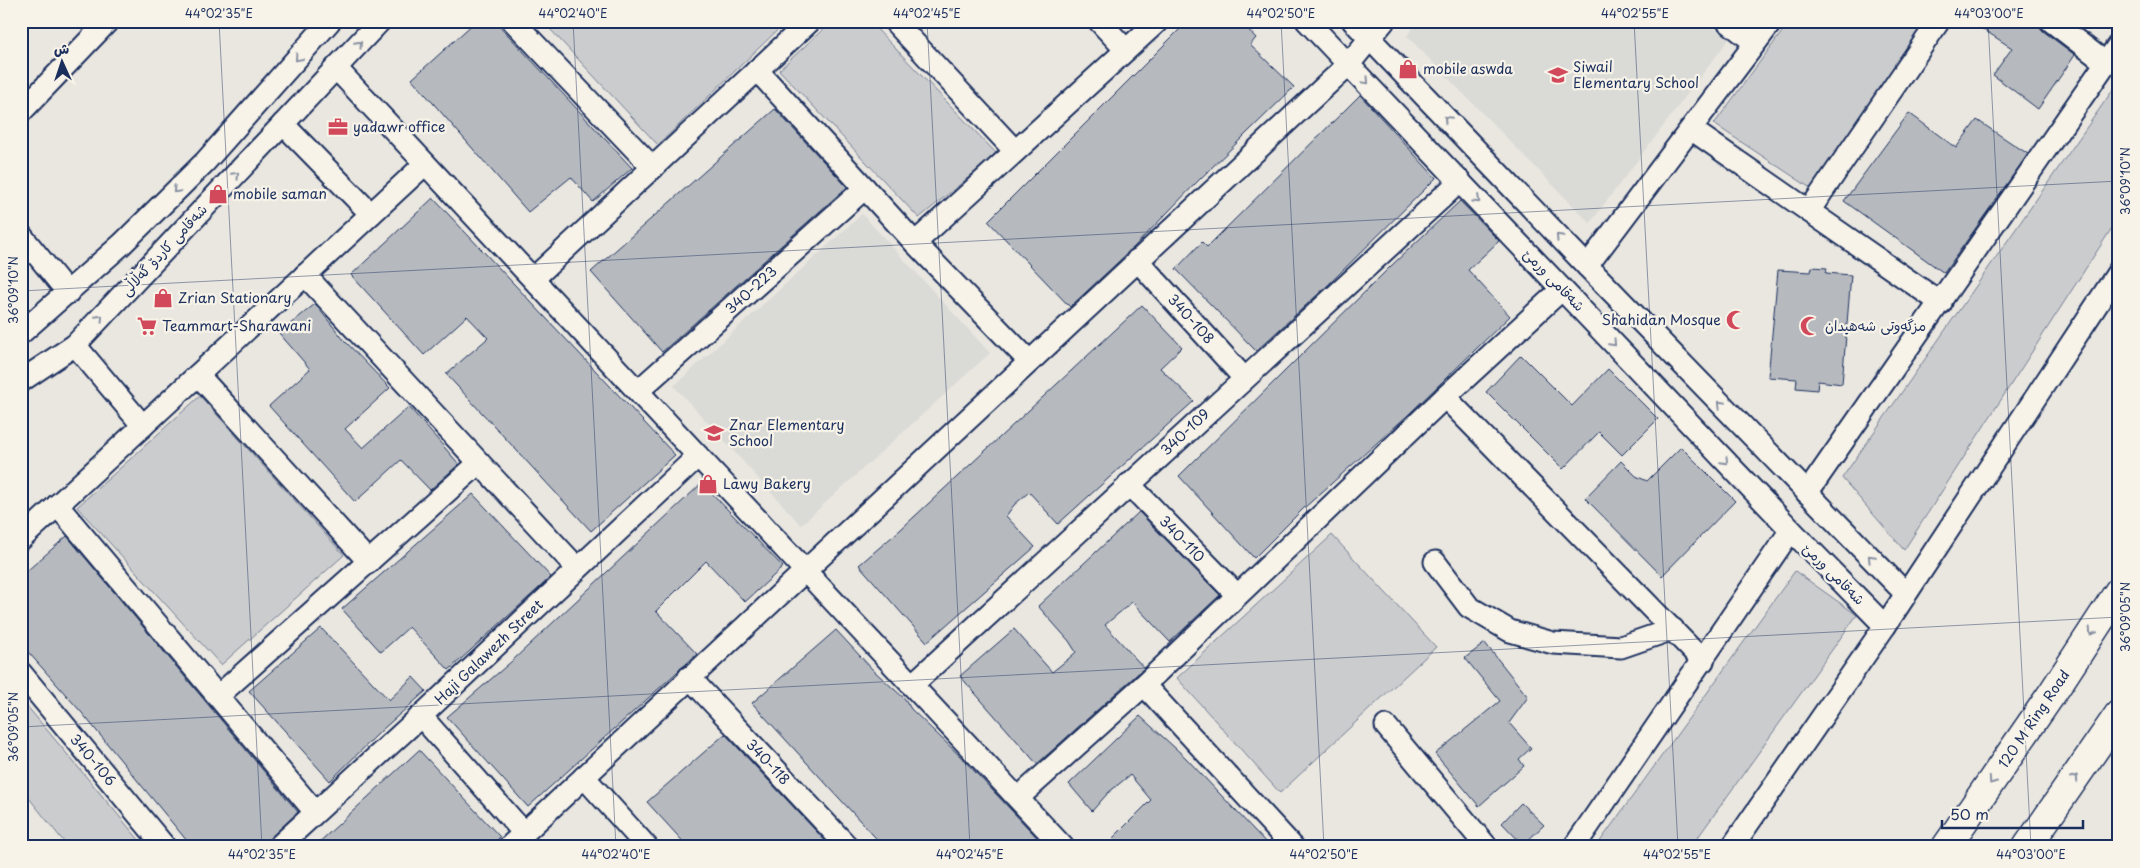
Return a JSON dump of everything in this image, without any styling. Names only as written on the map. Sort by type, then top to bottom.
[{"type":"highway","name":"120 M Ring Road","points":[[1946,847],[2053,692],[2119,591]]},
{"type":"highway","points":[[2027,847],[2119,714]]},
{"type":"street","points":[[21,112],[108,21]]},
{"type":"street","points":[[21,333],[68,293],[205,162],[330,21]]},
{"type":"street","name":"شەقامی کاردۆ گەڵاڵی","points":[[21,381],[75,345],[380,21]]},
{"type":"street","points":[[533,279],[810,21]]},
{"type":"street","points":[[894,21],[1015,152]]},
{"type":"street","points":[[1099,21],[1126,50]]},
{"type":"street","points":[[915,243],[1158,21]]},
{"type":"street","name":"شەقامی ورمێ","points":[[1307,21],[1791,530],[1885,626]]},
{"type":"street","points":[[1353,21],[1586,266],[1905,593]]},
{"type":"street","points":[[422,716],[517,840],[689,677],[1349,64],[1384,21]]},
{"type":"street","points":[[1727,21],[1756,43]]},
{"type":"street","points":[[1586,266],[1772,21]]},
{"type":"street","points":[[1809,211],[1939,21]]},
{"type":"street","points":[[2051,21],[2106,63]]},
{"type":"street","points":[[521,24],[653,168]]},
{"type":"street","points":[[1807,492],[2119,44]]},
{"type":"street","points":[[336,68],[1018,798],[1055,844]]},
{"type":"street","points":[[757,70],[915,243],[1028,361]]},
{"type":"street","points":[[284,124],[371,214]]},
{"type":"street","points":[[1691,129],[1940,303]]},
{"type":"street","points":[[21,538],[425,164]]},
{"type":"street","name":"340-109","points":[[912,685],[1128,484],[1460,181]]},
{"type":"street","name":"340-223","points":[[638,391],[865,188]]},
{"type":"street","points":[[21,235],[68,293]]},
{"type":"street","name":"340-108","points":[[1137,260],[1244,378]]},
{"type":"street","points":[[1732,847],[1885,626],[2119,271]]},
{"type":"street","points":[[305,275],[577,568]]},
{"type":"street","points":[[1018,798],[1144,685],[1236,594],[1562,289]]},
{"type":"street","points":[[75,345],[143,426]]},
{"type":"street","points":[[198,375],[369,562]]},
{"type":"street","points":[[1445,397],[1703,661]]},
{"type":"street","name":"Haji Galawezh Street","points":[[278,847],[422,716],[698,456]]},
{"type":"street","points":[[218,696],[479,462]]},
{"type":"street","name":"340-110","points":[[1128,484],[1236,594]]},
{"type":"street","points":[[57,505],[315,812]]},
{"type":"street","points":[[1574,847],[1791,530]]},
{"type":"street","points":[[1436,562],[1469,607],[1510,631],[1552,643],[1621,647],[1673,629]]},
{"type":"street","name":"340-106","points":[[21,673],[165,847]]},
{"type":"street","name":"340-118","points":[[689,677],[848,847]]},
{"type":"street","points":[[1144,685],[1293,847]]},
{"type":"street","points":[[1386,726],[1487,847]]},
{"type":"street","points":[[584,776],[647,847]]},
{"type":"shaded area","points":[[558,21],[787,21],[658,145],[550,29]]},
{"type":"shaded area","points":[[832,21],[869,21],[997,154],[919,218],[779,70]]},
{"type":"shaded area","points":[[1418,21],[1705,21],[1729,39],[1590,223],[1407,36]]},
{"type":"shaded area","points":[[1790,21],[1928,21],[1812,189],[1714,124]]},
{"type":"shaded area","points":[[2119,81],[2119,217],[1904,550],[1842,478]]},
{"type":"shaded area","points":[[862,214],[990,353],[801,525],[674,386]]},
{"type":"shaded area","points":[[200,396],[344,555],[221,665],[77,507]]},
{"type":"shaded area","points":[[1332,535],[1436,647],[1280,793],[1177,678]]},
{"type":"shaded area","points":[[1795,571],[1857,615],[1691,847],[1596,847]]},
{"type":"shaded area","points":[[21,699],[145,847],[68,847],[21,788]]},
{"type":"building","points":[[476,21],[495,21],[632,168],[593,202],[571,177],[528,212],[412,79]]},
{"type":"building","points":[[1188,21],[1240,21],[1256,38],[1250,45],[1294,87],[1132,249],[1070,307],[988,221]]},
{"type":"building","points":[[1970,21],[2035,21],[2043,31],[2075,55],[2038,109],[1993,75],[2012,48]]},
{"type":"building","points":[[1360,95],[1436,178],[1327,286],[1256,351],[1176,269],[1202,242],[1207,247]]},
{"type":"building","points":[[775,109],[847,187],[662,352],[591,272]]},
{"type":"building","points":[[1909,113],[1956,148],[1977,120],[2028,154],[1944,273],[1844,201]]},
{"type":"building","points":[[433,198],[675,455],[591,531],[446,374],[488,338],[467,316],[424,355],[351,275]]},
{"type":"building","points":[[1460,201],[1499,241],[1468,270],[1510,316],[1408,415],[1303,509],[1254,558],[1179,476],[1391,266]]},
{"type":"building","name":"مزگەوتی شەهیدان","points":[[1812,267],[1827,268],[1826,273],[1851,275],[1842,384],[1818,381],[1817,390],[1796,388],[1797,379],[1768,377],[1778,270],[1811,272]]},
{"type":"building","points":[[315,304],[344,340],[390,388],[345,429],[363,448],[409,407],[459,464],[430,490],[401,460],[355,502],[269,406],[310,369],[279,333]]},
{"type":"building","points":[[1142,305],[1182,347],[1160,368],[1194,401],[1058,524],[1029,492],[1014,505],[1006,516],[1035,547],[927,642],[859,565],[900,530]]},
{"type":"building","points":[[1521,355],[1572,406],[1608,369],[1658,419],[1622,455],[1599,432],[1563,469],[1486,392]]},
{"type":"building","points":[[1681,447],[1735,501],[1662,576],[1585,498],[1621,461],[1636,476],[1647,481]]},
{"type":"building","points":[[702,483],[783,567],[745,602],[706,561],[656,611],[697,654],[528,807],[447,717],[512,661]]},
{"type":"building","points":[[473,494],[551,577],[449,670],[409,627],[381,652],[342,609]]},
{"type":"building","points":[[1139,512],[1220,595],[1170,642],[1132,602],[1105,625],[1144,668],[1037,764],[960,676],[1014,629],[1052,672],[1076,652],[1069,641],[1038,606]]},
{"type":"building","points":[[67,536],[298,812],[270,838],[264,847],[192,847],[82,713],[21,644],[21,576]]},
{"type":"building","points":[[321,628],[389,700],[413,677],[426,691],[383,729],[330,781],[249,691]]},
{"type":"building","points":[[836,630],[873,670],[905,699],[911,709],[960,756],[1046,847],[884,847],[752,703]]},
{"type":"building","points":[[1485,643],[1528,697],[1509,723],[1531,748],[1519,759],[1524,766],[1479,806],[1435,754],[1500,701],[1465,658]]},
{"type":"building","points":[[1140,716],[1185,757],[1270,847],[1122,847],[1113,838],[1151,800],[1130,775],[1108,793],[1092,811],[1069,784]]},
{"type":"building","points":[[725,734],[831,847],[688,847],[647,802]]},
{"type":"building","points":[[419,750],[500,837],[490,847],[314,847]]},
{"type":"building","points":[[1521,803],[1544,825],[1523,845],[1502,823]]},
{"type":"place","name":"mobile aswda","points":[[1408,69]]},
{"type":"place","name":"Siwail Elementary School","points":[[1558,75]]},
{"type":"place","name":"yadawr office","points":[[338,127]]},
{"type":"place","name":"mobile saman","points":[[218,194]]},
{"type":"place","name":"Zrian Stationary","points":[[163,298]]},
{"type":"place","name":"Shahidan Mosque","points":[[1736,320]]},
{"type":"place","name":"Teammart-Sharawani","points":[[147,326]]},
{"type":"place","name":"مزگەوتی شەهیدان","points":[[1810,326]]},
{"type":"place","name":"Znar Elementary School","points":[[714,433]]},
{"type":"place","name":"Lawy Bakery","points":[[708,484]]}]
